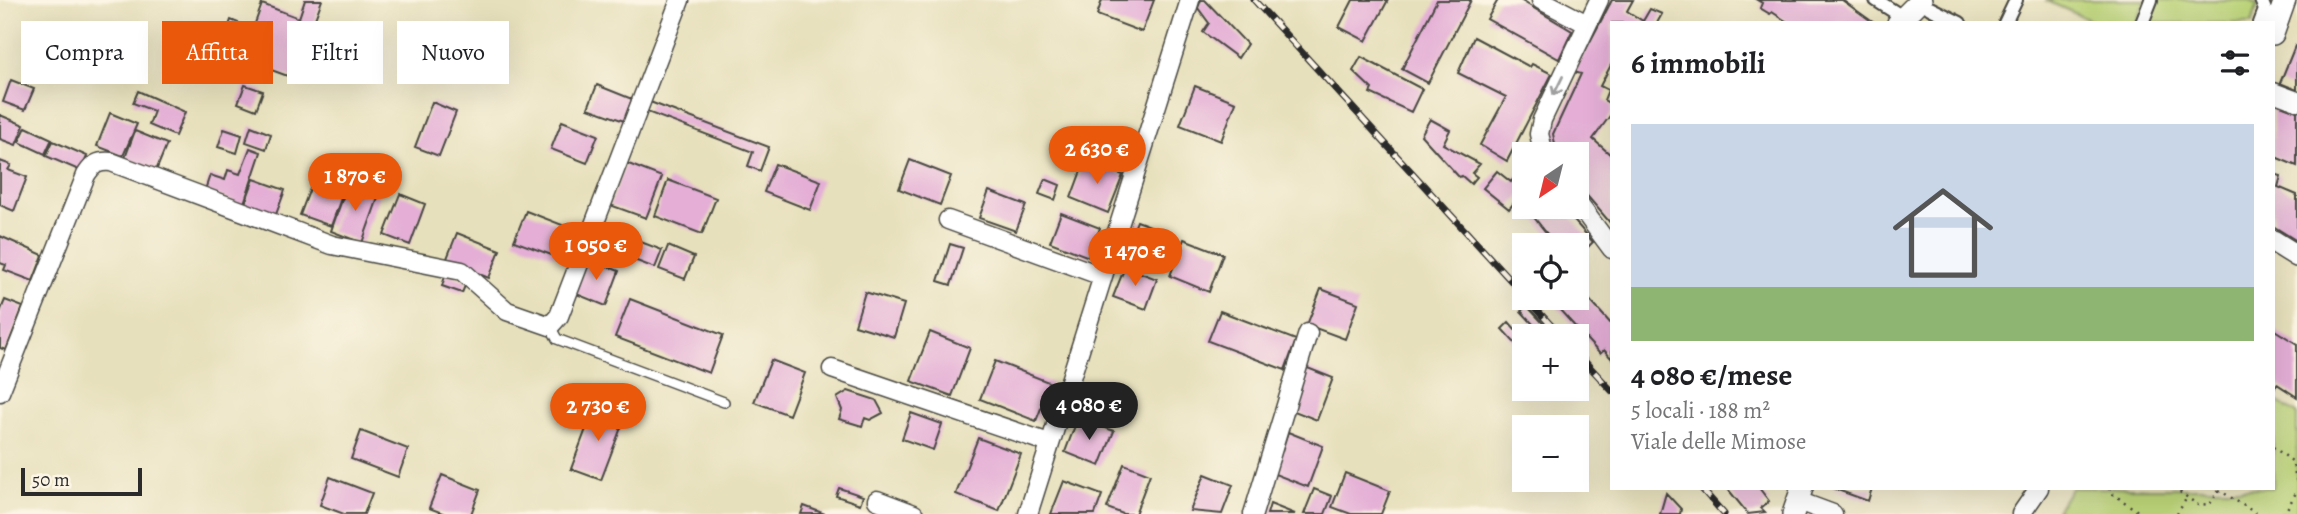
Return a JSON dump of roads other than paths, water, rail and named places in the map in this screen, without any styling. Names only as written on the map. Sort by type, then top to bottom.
[{"type":"street","points":[[0,392],[86,175],[93,165],[101,161],[111,162],[332,245],[462,271],[507,311],[532,322],[551,326],[559,316],[680,0]]},
{"type":"street","points":[[1027,514],[1190,0]]},
{"type":"street","points":[[1541,0],[1587,24]]},
{"type":"street","points":[[1541,142],[1539,134],[1542,120],[1599,0]]},
{"type":"street","points":[[1876,0],[1901,20],[1932,5],[1957,21]]},
{"type":"street","points":[[2006,21],[2016,0]]},
{"type":"street","points":[[2144,21],[2151,0]]},
{"type":"street","points":[[2261,0],[2268,21]]},
{"type":"street","points":[[2270,21],[2272,0]]},
{"type":"street","points":[[2274,21],[2286,0]]},
{"type":"street","points":[[2275,93],[2297,101]]},
{"type":"street","points":[[1589,218],[1610,246]]},
{"type":"street","points":[[948,220],[1102,276]]},
{"type":"street","points":[[2275,243],[2297,256]]},
{"type":"street","points":[[1253,514],[1308,332]]},
{"type":"street","points":[[832,369],[1049,443]]},
{"type":"street","points":[[2021,514],[2038,490]]},
{"type":"street","points":[[877,500],[914,514]]},
{"type":"street","points":[[1798,501],[1833,514]]},
{"type":"lane","points":[[551,326],[557,338],[724,402]]},
{"type":"railway","points":[[1254,0],[1512,282]]},
{"type":"railway","points":[[1537,310],[1550,324]]},
{"type":"railway","points":[[1589,366],[1610,389]]},
{"type":"railway","points":[[1703,490],[1724,514]]}]
